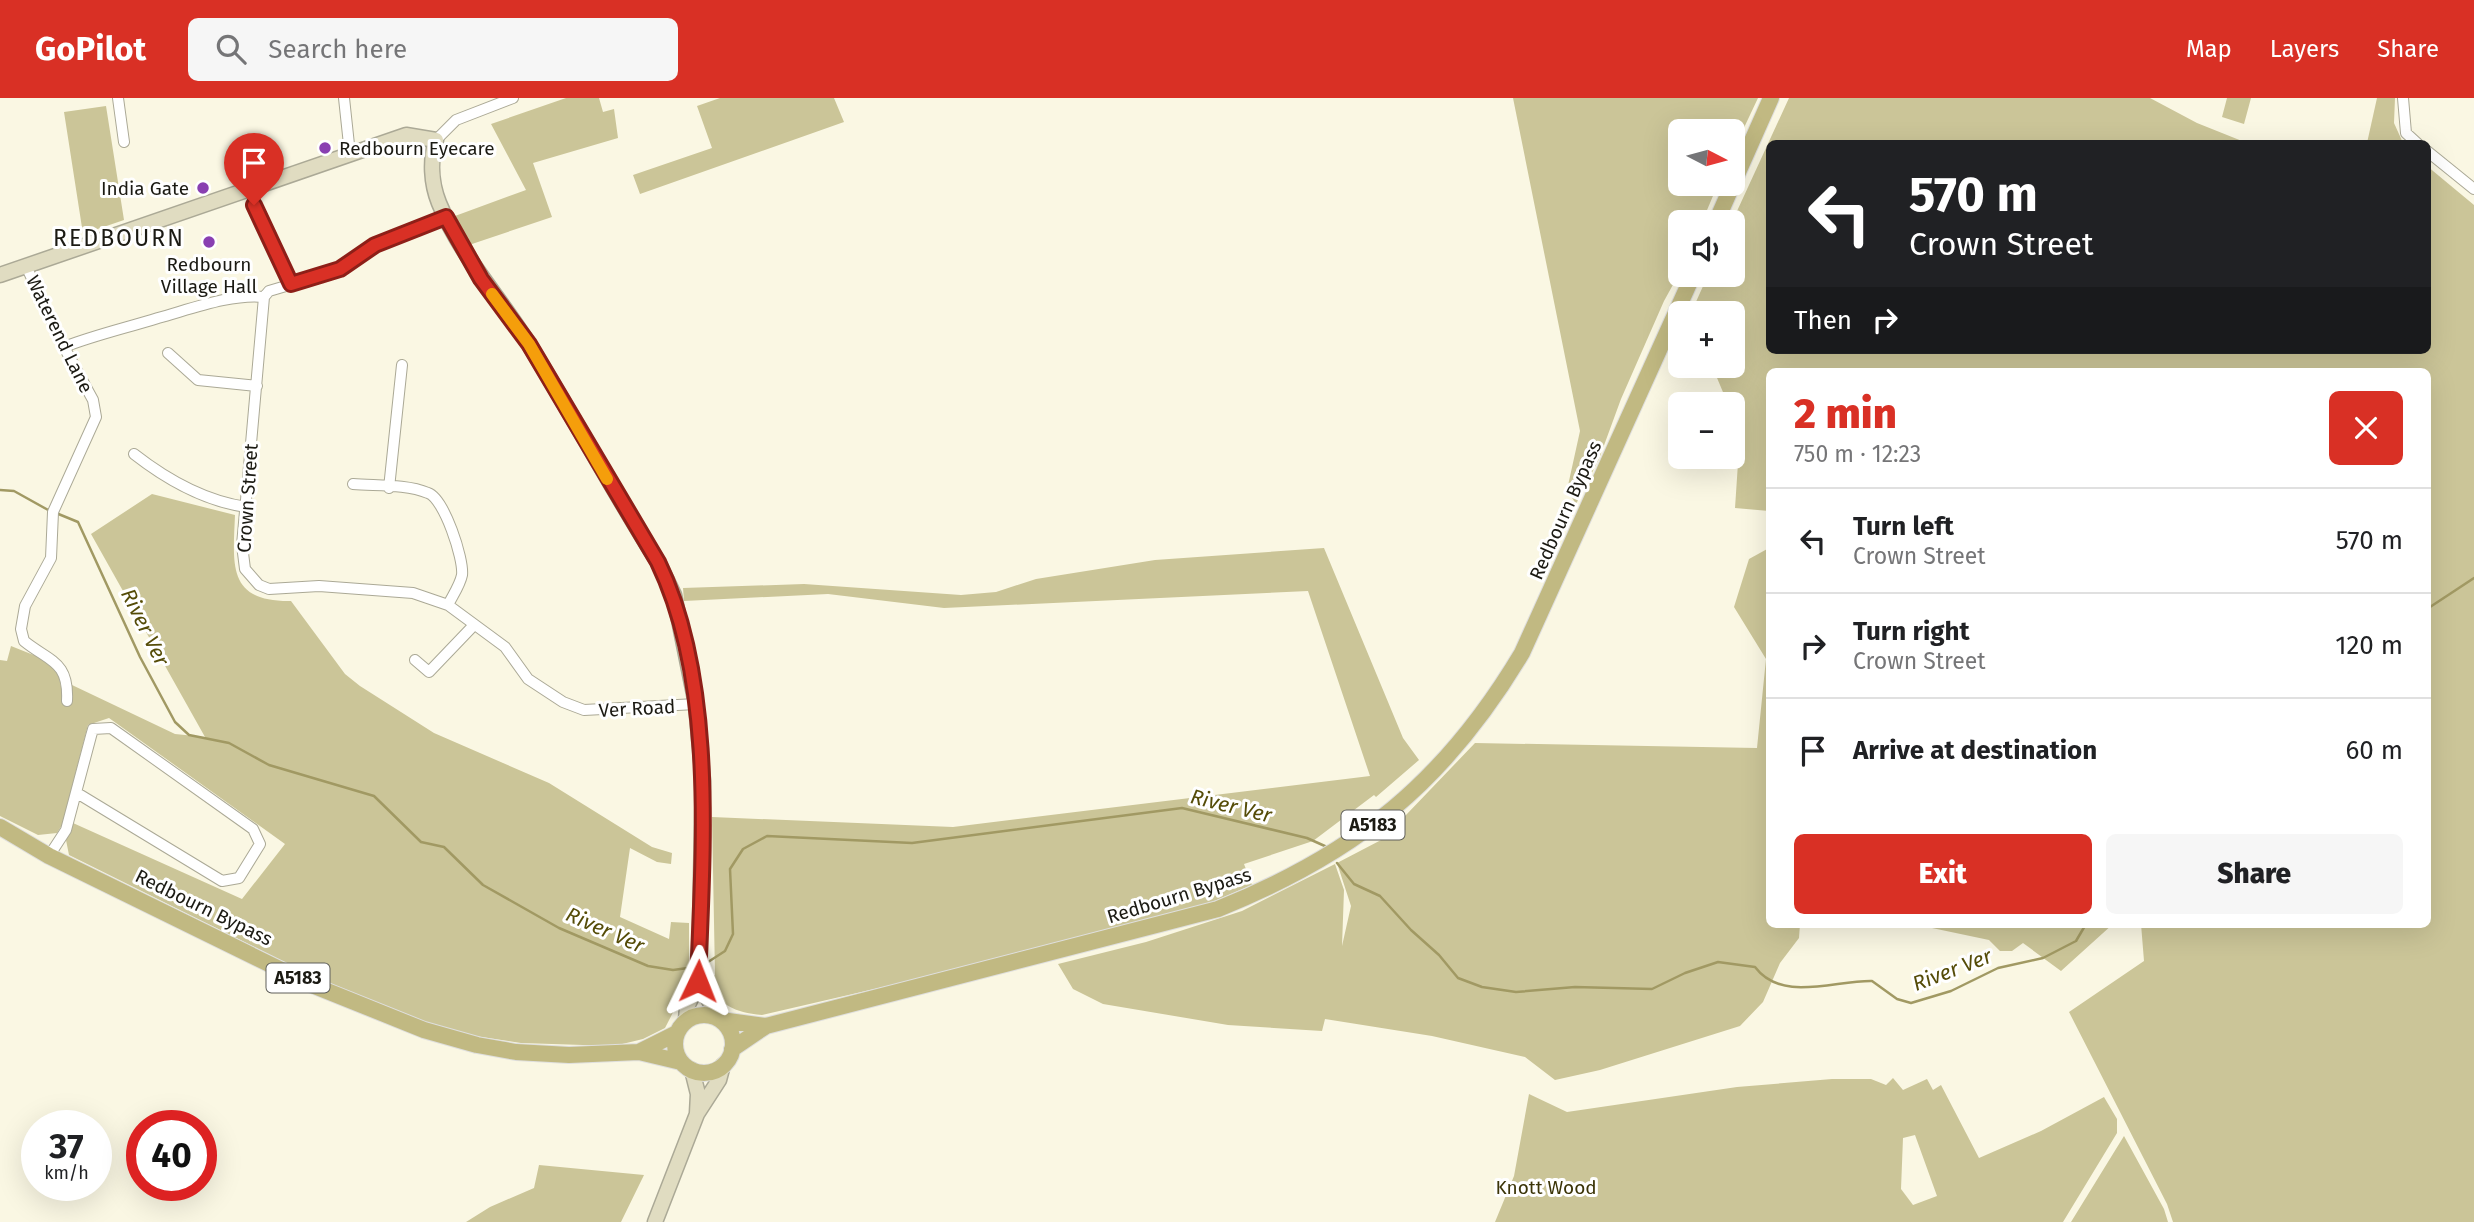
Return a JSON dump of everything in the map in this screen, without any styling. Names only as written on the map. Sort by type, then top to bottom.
[{"type":"main road","points":[[1721,210],[1771,98]]},
{"type":"main road","name":"Redbourn Bypass","points":[[732,1049],[766,1026],[1218,909],[1278,885],[1318,863],[1405,800],[1464,738],[1499,692],[1522,653],[1688,287]]},
{"type":"main road","name":"Redbourn Bypass","points":[[0,827],[49,856],[312,985],[424,1030],[477,1045],[516,1052],[569,1055],[639,1052],[686,1066]]},
{"type":"main road","points":[[699,1015],[719,1019],[732,1036],[732,1049],[723,1065],[710,1072],[686,1066],[675,1048],[681,1027],[699,1015]]},
{"type":"main road","name":"Redbourn Bypass","points":[[719,1019],[766,1026]]},
{"type":"main road","name":"Redbourn Bypass","points":[[639,1052],[681,1027]]},
{"type":"street","points":[[118,98],[124,142]]},
{"type":"street","points":[[344,98],[350,154]]},
{"type":"street","points":[[513,98],[456,120],[436,140],[432,158],[433,181],[446,217],[481,279],[529,344],[658,562],[674,595],[696,704],[703,780],[699,975],[681,1027]]},
{"type":"street","points":[[2403,98],[2406,133],[2414,140]]},
{"type":"street","points":[[0,275],[252,197],[350,154],[406,135],[436,140]]},
{"type":"street","points":[[2431,154],[2474,189]]},
{"type":"street","points":[[252,197],[291,284]]},
{"type":"street","points":[[64,347],[108,330],[184,310],[264,297],[269,291],[340,269],[375,245],[446,217]]},
{"type":"street","name":"Waterend Lane","points":[[26,266],[64,347],[93,400],[96,418],[53,512],[51,558],[30,593],[21,629],[24,641],[52,659],[65,675],[67,701]]},
{"type":"street","name":"Crown Street","points":[[264,297],[242,559],[244,569],[259,585],[279,590],[319,586],[413,593],[448,604]]},
{"type":"street","points":[[168,353],[198,380],[257,386]]},
{"type":"street","points":[[389,488],[402,365]]},
{"type":"street","points":[[134,454],[176,482],[213,498],[246,507]]},
{"type":"street","points":[[353,484],[428,492],[444,510],[462,568],[461,579],[448,604]]},
{"type":"street","name":"Ver Road","points":[[448,604],[505,647],[528,679],[564,702],[584,710],[605,711],[696,704]]},
{"type":"street","points":[[415,660],[429,672],[474,625]]},
{"type":"street","points":[[49,856],[66,830],[93,729],[106,726],[253,829],[260,844],[239,877],[222,881],[77,793]]},
{"type":"street","points":[[699,975],[719,1019]]},
{"type":"street","points":[[655,1222],[697,1114],[719,1080],[723,1065]]},
{"type":"street","points":[[686,1066],[698,1094],[697,1114]]},
{"type":"green space","points":[[566,98],[599,98],[603,112],[614,109],[618,138],[533,163],[552,217],[469,245],[455,216],[526,190],[491,124]]},
{"type":"green space","points":[[720,98],[834,98],[844,122],[640,194],[633,175],[712,148],[697,106]]},
{"type":"green space","points":[[1513,98],[1758,98],[1745,126],[1745,119],[1668,119],[1668,196],[1713,196],[1707,210],[1668,210],[1668,287],[1672,287],[1621,399],[1599,459],[1576,504],[1567,490],[1580,431]]},
{"type":"green space","points":[[1789,98],[2150,98],[2197,123],[2240,140],[1770,140]]},
{"type":"green space","points":[[2227,98],[2251,98],[2244,124],[2222,117]]},
{"type":"green space","points":[[2377,98],[2395,98],[2394,123],[2402,140],[2368,140]]},
{"type":"green space","points":[[106,106],[124,220],[83,234],[64,112]]},
{"type":"green space","points":[[1766,148],[1766,354],[2431,354],[2431,169],[2474,205],[2474,1222],[2173,1222],[2167,1204],[2069,1012],[2144,961],[2141,928],[2431,928],[2431,368],[1766,368],[1766,511],[1735,508],[1738,469],[1745,469],[1745,392],[1723,392],[1717,378],[1745,378],[1745,301],[1696,301],[1703,287],[1745,287],[1745,210],[1738,210]]},
{"type":"green space","points":[[152,494],[235,515],[235,564],[238,577],[245,587],[255,595],[270,600],[291,601],[345,674],[360,686],[434,733],[549,783],[652,847],[672,853],[671,864],[657,862],[630,848],[620,917],[669,939],[671,922],[689,923],[689,965],[684,991],[665,1028],[643,1039],[614,1046],[521,1043],[455,1033],[349,994],[69,855],[66,840],[73,823],[242,899],[285,844],[109,718],[88,725],[62,825],[57,833],[38,835],[0,816],[0,660],[7,661],[11,646],[56,664],[62,691],[72,685],[175,734],[205,737],[91,534]]},
{"type":"green space","points":[[1324,548],[1403,738],[1419,760],[1376,797],[1374,795],[1313,841],[1244,864],[1252,885],[1212,902],[1090,939],[762,1015],[735,1009],[717,996],[707,979],[715,975],[712,817],[953,827],[1370,776],[1308,591],[944,608],[828,594],[684,601],[683,588],[804,584],[961,595],[996,592],[1036,579],[1155,560]]},
{"type":"green space","points":[[1766,550],[1766,659],[1734,607],[1749,559]]},
{"type":"green space","points":[[1766,659],[1766,928],[1800,928],[1799,938],[1780,963],[1763,1002],[1740,1026],[1600,1070],[1555,1080],[1525,1057],[1432,1036],[1325,1019],[1322,1031],[1228,1025],[1103,1004],[1073,989],[1058,964],[1146,942],[1242,911],[1335,864],[1344,890],[1342,946],[1351,906],[1337,863],[1383,839],[1475,743],[1757,748]]},
{"type":"green space","points":[[1932,928],[2109,928],[2061,971],[2023,943],[2012,951],[2000,951],[1989,940]]},
{"type":"green space","name":"Knott Wood","points":[[1893,1078],[1903,1090],[1927,1079],[1933,1090],[1941,1085],[1979,1158],[2041,1131],[2104,1097],[2117,1119],[2117,1133],[2063,1222],[1495,1222],[1514,1176],[1529,1094],[1567,1112],[1737,1087],[1832,1079],[1871,1079],[1886,1085]],"holes":[[[1915,1135],[1937,1196],[1913,1205],[1901,1189],[1903,1138]]]},
{"type":"green space","points":[[2124,1136],[2164,1209],[2168,1222],[2071,1222]]},
{"type":"green space","points":[[539,1165],[644,1175],[621,1222],[466,1222],[490,1207],[534,1188]]},
{"type":"waterway","name":"River Ver","points":[[0,490],[14,491],[50,511]]},
{"type":"waterway","name":"River Ver","points":[[56,513],[78,522],[140,657],[175,722],[189,735],[229,743],[269,765],[374,796],[421,842],[444,847],[483,885],[559,928],[648,966],[673,970],[695,967]]},
{"type":"waterway","name":"River Ver","points":[[2431,606],[2474,578]]},
{"type":"waterway","name":"River Ver","points":[[705,964],[725,951],[733,934],[730,869],[743,849],[767,836],[912,843],[1182,808],[1307,838],[1327,847]]},
{"type":"waterway","name":"River Ver","points":[[1337,863],[1354,884],[1380,896],[1458,978],[1482,987],[1516,992],[1575,987],[1652,989],[1685,973],[1718,962],[1755,967],[1766,978],[1794,987],[1872,981],[1897,999],[1911,1003],[1951,991],[1998,968],[2043,958],[2076,941],[2084,928]]},
{"type":"slow traffic","points":[[492,294],[529,344],[607,479]]},
{"type":"place","name":"Redbourn Eyecare","points":[[325,148]]},
{"type":"place","name":"India Gate","points":[[203,188]]},
{"type":"place","name":"Redbourn Village Hall","points":[[209,242]]},
{"type":"district","name":"REDBOURN","points":[[119,238]]},
{"type":"route","points":[[254,205],[291,284],[340,269],[375,245],[446,217],[481,279],[529,344],[618,499],[658,562],[674,595],[696,704],[703,780],[698,981]]}]
